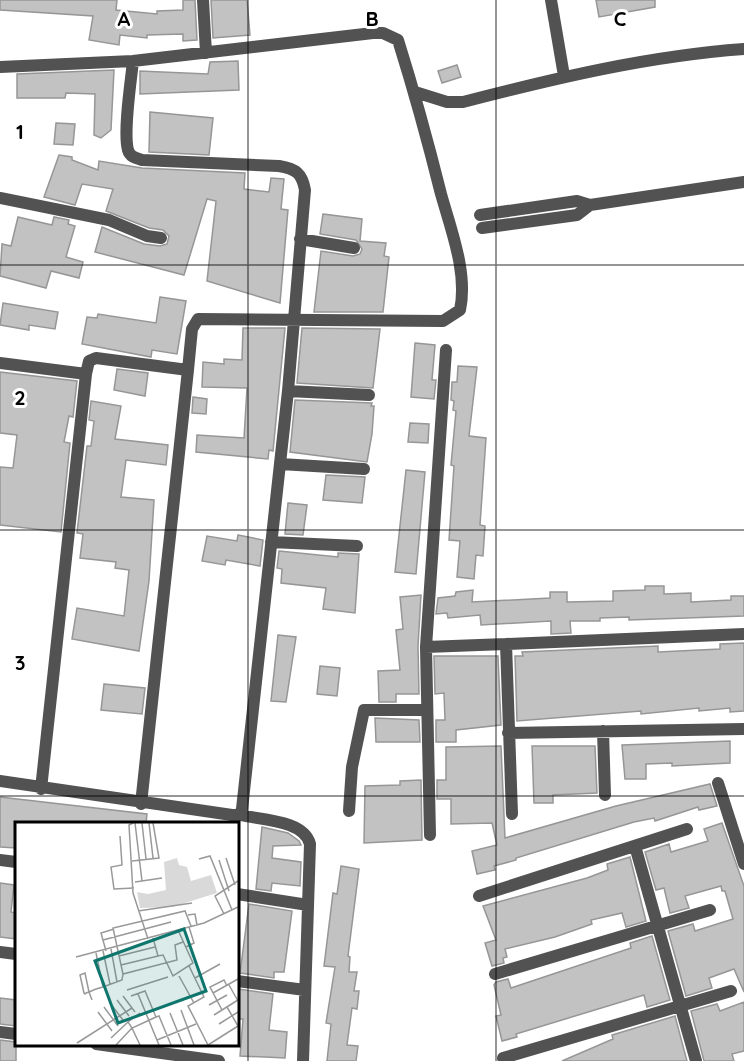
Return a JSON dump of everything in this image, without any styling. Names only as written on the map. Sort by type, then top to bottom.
[{"type":"street","points":[[203,0],[206,53]]},
{"type":"street","points":[[551,0],[564,76]]},
{"type":"street","points":[[0,67],[133,61],[383,33],[398,40],[417,93],[458,258],[463,296],[460,310],[443,321],[198,319],[192,329],[141,804]]},
{"type":"street","points":[[417,93],[447,102],[463,102],[564,76],[685,54],[744,49]]},
{"type":"street","points":[[133,61],[127,138],[128,151],[133,157],[142,160],[279,166],[294,169],[303,176],[305,190],[288,391],[240,815]]},
{"type":"street","points":[[482,228],[577,214],[590,205],[744,182]]},
{"type":"street","points":[[0,198],[109,220],[147,236],[161,238]]},
{"type":"street","points":[[480,215],[578,201],[590,205]]},
{"type":"street","points":[[300,239],[354,248]]},
{"type":"street","points":[[430,836],[426,647],[446,350]]},
{"type":"street","points":[[42,789],[89,361],[96,358],[188,370]]},
{"type":"street","points":[[0,363],[86,374]]},
{"type":"street","points":[[288,391],[369,395]]},
{"type":"street","points":[[280,464],[364,470]]},
{"type":"street","points":[[271,542],[357,546]]},
{"type":"street","points":[[426,647],[744,634]]},
{"type":"street","points":[[506,644],[512,814]]},
{"type":"street","points":[[349,811],[352,767],[364,710],[427,710]]},
{"type":"street","points":[[508,733],[744,729]]},
{"type":"street","points":[[603,731],[605,795]]},
{"type":"street","points":[[0,781],[141,804],[240,815],[298,828],[308,836],[310,844],[303,1061]]},
{"type":"street","points":[[718,783],[744,864]]},
{"type":"street","points":[[479,896],[687,829]]},
{"type":"street","points":[[635,846],[696,1061]]},
{"type":"street","points":[[0,860],[15,862]]},
{"type":"street","points":[[238,894],[308,905]]},
{"type":"street","points":[[495,974],[710,910]]},
{"type":"street","points":[[0,952],[15,954]]},
{"type":"street","points":[[238,981],[305,990]]},
{"type":"street","points":[[503,1058],[730,991]]},
{"type":"street","points":[[0,1032],[15,1034]]},
{"type":"street","points":[[110,1046],[219,1061]]},
{"type":"building","points":[[0,0],[117,0],[116,10],[157,14],[157,11],[183,10],[183,0],[195,0],[197,40],[183,41],[183,34],[147,35],[147,38],[120,35],[119,45],[89,40],[93,16],[0,10]]},
{"type":"building","points":[[211,0],[247,0],[250,35],[213,38]]},
{"type":"building","points":[[596,0],[655,0],[655,7],[599,17]]},
{"type":"building","points":[[238,61],[239,90],[140,94],[140,71],[208,74],[210,62]]},
{"type":"building","points":[[457,65],[461,77],[442,83],[438,71]]},
{"type":"building","points":[[114,70],[111,130],[101,138],[94,135],[95,94],[66,93],[65,98],[17,98],[17,74]]},
{"type":"building","points":[[150,112],[213,118],[209,155],[149,152]]},
{"type":"building","points":[[56,123],[75,124],[73,145],[54,144]]},
{"type":"building","points":[[59,155],[72,157],[72,160],[98,170],[99,161],[142,168],[245,173],[244,189],[269,192],[271,178],[284,179],[281,209],[288,210],[280,303],[207,281],[216,201],[207,199],[184,275],[95,252],[102,227],[144,244],[160,246],[167,244],[169,236],[163,230],[149,228],[106,211],[113,189],[82,184],[75,205],[44,197]]},
{"type":"building","points":[[323,214],[362,219],[360,241],[386,243],[384,256],[389,257],[383,312],[314,312],[321,251],[353,256],[360,254],[362,249],[356,240],[320,234]]},
{"type":"building","points":[[18,217],[52,225],[54,217],[69,220],[68,224],[75,226],[66,257],[83,262],[79,278],[51,271],[46,288],[0,276],[2,244],[11,246]]},
{"type":"building","points":[[160,297],[186,301],[177,354],[152,350],[151,357],[82,344],[87,317],[97,318],[98,314],[156,323]]},
{"type":"building","points":[[3,303],[58,312],[55,329],[29,325],[29,330],[0,325]]},
{"type":"building","points":[[243,328],[285,328],[273,451],[269,450],[268,459],[196,452],[197,435],[244,438],[247,388],[202,387],[203,362],[224,364],[224,359],[242,360]]},
{"type":"building","points":[[302,328],[380,329],[373,388],[297,383]]},
{"type":"building","points":[[415,343],[435,345],[432,380],[436,380],[434,399],[411,397]]},
{"type":"building","points":[[458,366],[477,367],[469,436],[486,438],[480,525],[485,526],[483,556],[476,555],[474,579],[457,577],[460,541],[449,540],[454,466],[451,465],[456,411],[453,410],[454,401],[451,400],[452,382],[457,382]]},
{"type":"building","points":[[117,369],[148,373],[145,396],[114,390]]},
{"type":"building","points":[[0,372],[77,381],[73,417],[69,416],[64,442],[70,443],[61,532],[0,525],[0,467],[13,468],[17,435],[0,433]]},
{"type":"building","points":[[193,397],[207,399],[206,414],[192,413]]},
{"type":"building","points":[[295,400],[372,403],[371,406],[374,406],[372,434],[367,462],[290,452]]},
{"type":"building","points":[[91,401],[121,406],[115,439],[168,445],[166,465],[126,460],[121,497],[154,500],[149,581],[139,651],[72,639],[77,608],[124,616],[129,570],[115,568],[116,562],[80,558],[83,534],[77,533],[87,446],[91,446],[94,421],[89,420]]},
{"type":"building","points":[[410,423],[429,424],[428,443],[408,442]]},
{"type":"building","points":[[406,470],[425,472],[416,574],[395,572]]},
{"type":"building","points":[[326,475],[365,477],[362,503],[323,500]]},
{"type":"building","points":[[288,503],[307,505],[303,535],[285,534]]},
{"type":"building","points":[[238,535],[263,540],[260,566],[226,560],[225,565],[202,561],[207,536],[237,541]]},
{"type":"building","points":[[279,551],[338,557],[338,553],[359,554],[355,613],[323,609],[326,588],[281,583],[282,569],[277,568]]},
{"type":"building","points":[[645,586],[664,586],[664,594],[691,593],[691,602],[731,600],[731,596],[744,596],[744,616],[629,620],[629,617],[600,618],[600,621],[570,621],[571,633],[551,634],[551,621],[481,625],[480,615],[448,618],[447,613],[436,614],[438,598],[455,596],[456,592],[473,590],[472,602],[550,598],[550,592],[567,592],[567,602],[613,601],[613,591],[645,590]]},
{"type":"building","points":[[421,595],[418,646],[419,694],[396,694],[396,702],[379,702],[378,671],[400,670],[396,630],[403,629],[400,597]]},
{"type":"building","points":[[278,635],[296,637],[286,702],[271,701]]},
{"type":"building","points":[[744,643],[744,711],[730,712],[730,708],[699,711],[699,708],[641,714],[641,711],[517,721],[515,656],[523,656],[522,652],[658,646],[658,652],[720,649],[720,644]]},
{"type":"building","points":[[434,656],[498,656],[501,725],[456,730],[456,742],[436,742],[436,720],[445,720],[444,693],[435,694]]},
{"type":"building","points":[[320,666],[340,668],[337,696],[317,694]]},
{"type":"building","points":[[104,684],[145,688],[142,714],[101,710]]},
{"type":"building","points":[[375,718],[419,720],[420,742],[376,742]]},
{"type":"building","points":[[730,741],[730,763],[672,766],[672,763],[646,764],[646,779],[625,779],[622,745]]},
{"type":"building","points":[[501,746],[505,838],[616,806],[710,784],[717,806],[699,810],[698,807],[655,821],[654,818],[634,822],[516,858],[516,860],[494,866],[495,870],[477,874],[472,851],[497,845],[492,823],[451,824],[451,799],[437,799],[437,780],[446,780],[446,747]]},
{"type":"building","points":[[532,746],[595,746],[597,793],[553,795],[553,803],[534,803]]},
{"type":"building","points":[[421,780],[422,840],[364,843],[365,786],[400,785],[400,781]]},
{"type":"building","points":[[0,797],[147,814],[146,822],[15,822],[15,848],[0,847]]},
{"type":"building","points":[[722,823],[744,886],[744,992],[734,969],[709,978],[712,988],[686,996],[668,931],[693,924],[695,931],[733,919],[725,891],[722,891],[721,886],[685,896],[689,908],[670,913],[664,888],[656,890],[645,852],[669,844],[671,852],[708,841],[704,829]]},
{"type":"building","points":[[262,827],[288,833],[299,841],[301,845],[273,846],[272,858],[301,862],[300,886],[272,883],[271,891],[256,889]]},
{"type":"building","points":[[630,857],[646,921],[626,927],[622,913],[591,920],[592,924],[555,937],[505,949],[507,957],[503,958],[504,963],[492,966],[485,943],[496,940],[483,906],[587,878],[608,870],[607,864]]},
{"type":"building","points":[[341,866],[359,869],[348,956],[350,957],[349,972],[357,972],[354,991],[359,991],[357,1009],[352,1008],[347,1045],[358,1046],[356,1061],[327,1061],[331,1024],[326,1023],[335,967],[324,966],[333,893],[337,894]]},
{"type":"building","points":[[0,883],[14,885],[11,912],[15,913],[15,939],[0,937]]},
{"type":"building","points":[[249,904],[292,911],[284,972],[274,972],[274,978],[240,973]]},
{"type":"building","points":[[652,936],[670,1000],[647,1007],[644,995],[516,1034],[517,1037],[502,1041],[496,1016],[501,1015],[494,985],[496,982],[508,979],[511,988],[631,948],[630,943]]},
{"type":"building","points":[[238,989],[273,994],[269,1030],[287,1032],[285,1058],[240,1056],[243,1019],[238,1019]]},
{"type":"building","points":[[0,998],[15,1000],[15,1026],[0,1024]]},
{"type":"building","points":[[744,1002],[744,1051],[732,1054],[734,1061],[704,1061],[691,1011],[717,1004],[720,1011]]},
{"type":"building","points":[[675,1016],[687,1061],[562,1061],[613,1039],[612,1035]]},
{"type":"building","points":[[0,1040],[15,1042],[16,1061],[0,1061]]}]
